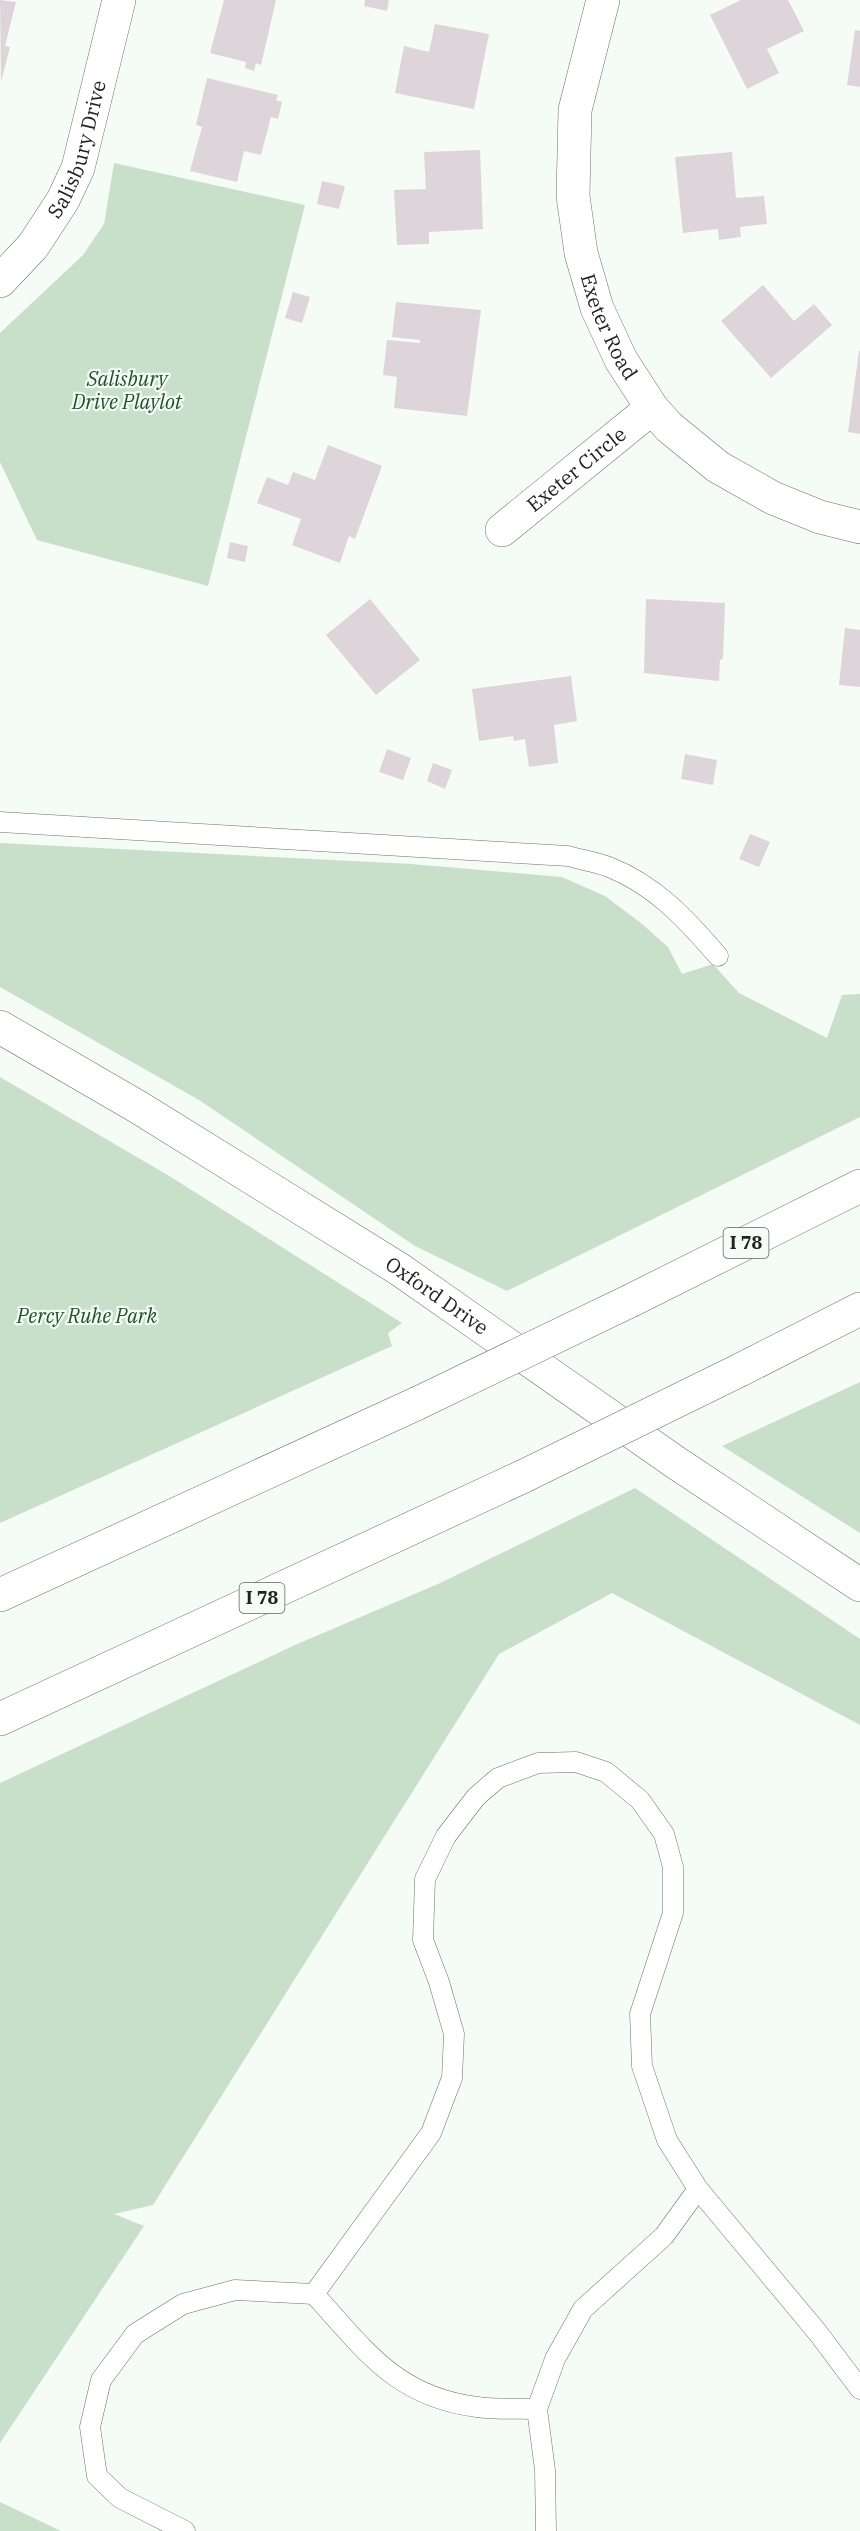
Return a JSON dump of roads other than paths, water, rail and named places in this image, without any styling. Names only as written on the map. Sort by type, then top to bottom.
[{"type":"main road","name":"Salisbury Drive","points":[[0,281],[33,246],[63,200],[78,168],[119,0]]},
{"type":"main road","name":"Exeter Road","points":[[603,0],[575,110],[573,196],[581,253],[597,308],[621,360],[652,408],[669,427],[718,467],[773,498],[820,517],[860,527]]},
{"type":"main road","name":"Exeter Circle","points":[[502,530],[652,408]]},
{"type":"main road","name":"Oxford Drive","points":[[0,1028],[138,1107],[399,1269],[675,1461],[860,1585]]},
{"type":"main road","name":"I 78","points":[[0,1595],[418,1403],[632,1300],[860,1186]]},
{"type":"main road","name":"I 78","points":[[0,1719],[524,1476],[860,1309]]},
{"type":"lane","points":[[0,822],[568,856],[608,867],[652,889],[683,915],[718,956]]},
{"type":"lane","points":[[314,2294],[431,2133],[452,2078],[454,2034],[439,1982],[423,1940],[424,1879],[447,1836],[476,1797],[498,1778],[538,1763],[576,1762],[606,1772],[640,1800],[664,1834],[673,1867],[673,1913],[640,2014],[642,2066],[667,2140],[698,2189],[818,2333],[860,2389]]},
{"type":"lane","points":[[546,2531],[545,2470],[537,2409],[555,2359],[583,2309],[664,2236],[698,2189]]},
{"type":"lane","points":[[185,2531],[120,2498],[97,2476],[90,2427],[100,2380],[135,2334],[183,2304],[235,2290],[314,2294],[388,2373],[424,2395],[477,2407],[537,2409]]},
{"type":"park label","name":"Salisbury Drive Playlot","points":[[127,390]]},
{"type":"park label","name":"Percy Ruhe Park","points":[[87,1316]]}]
